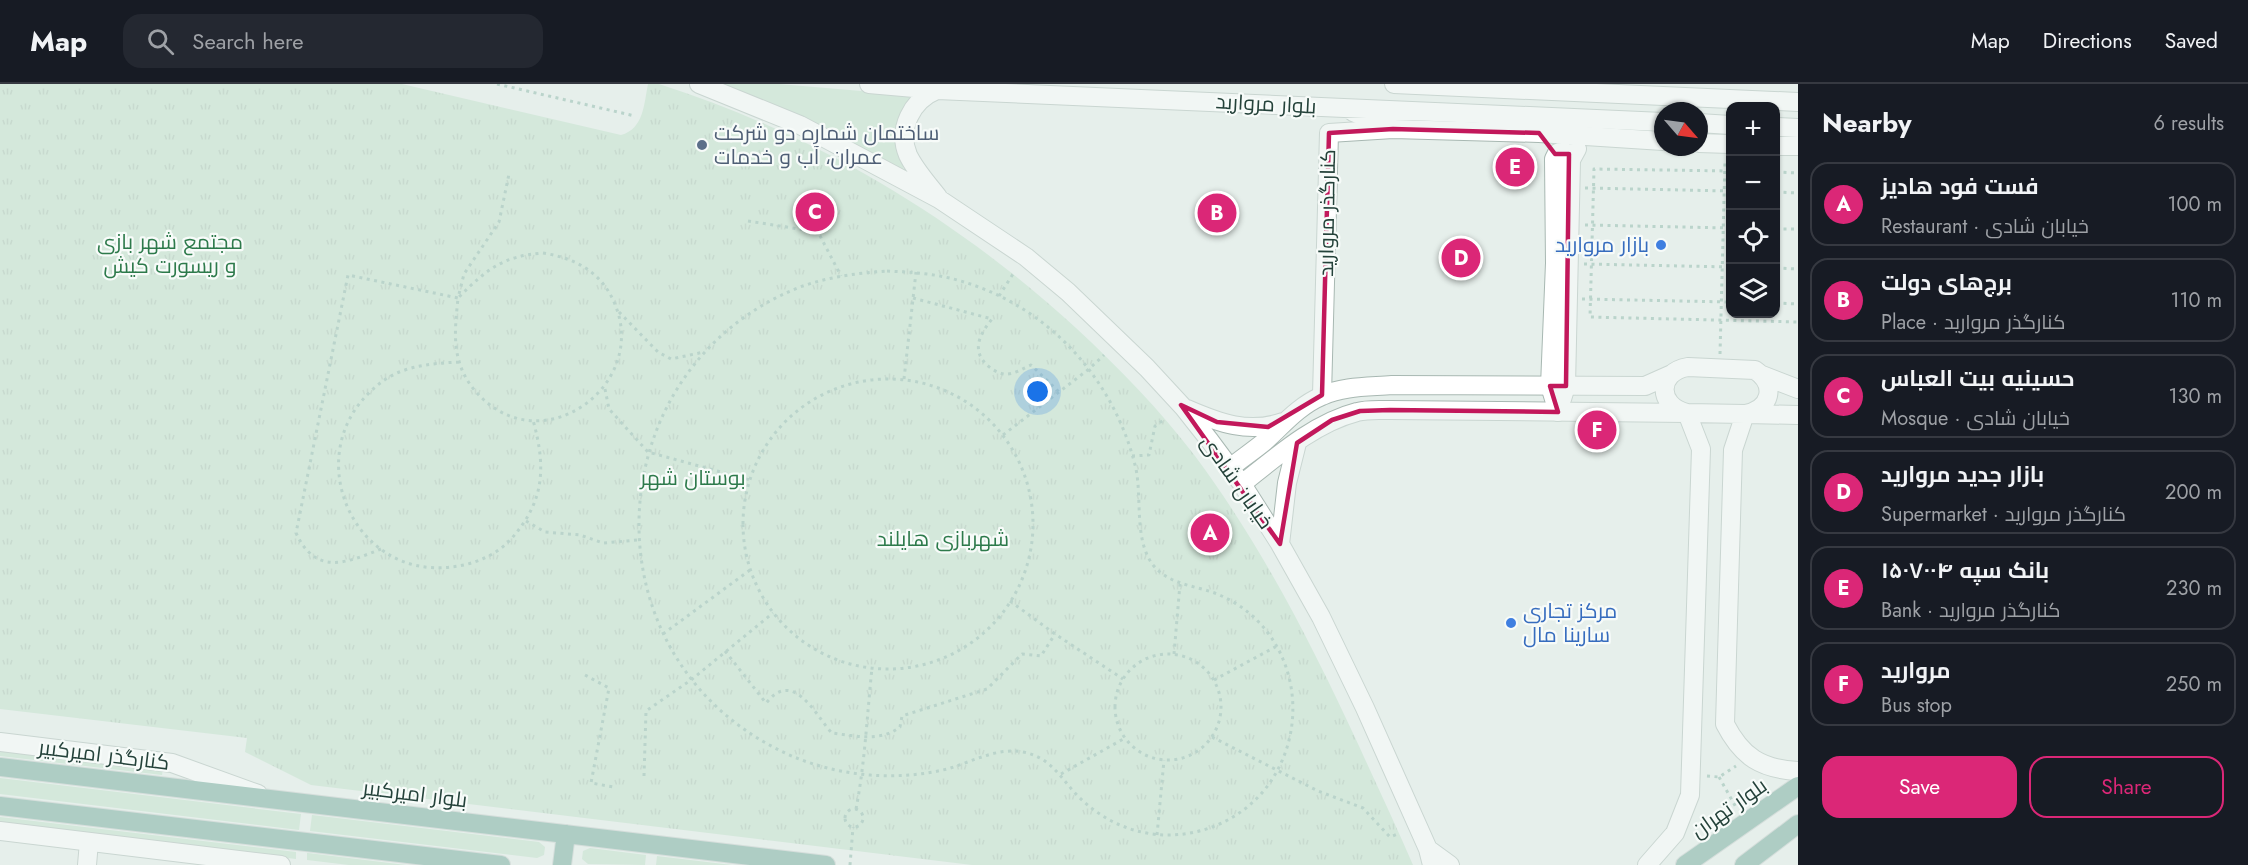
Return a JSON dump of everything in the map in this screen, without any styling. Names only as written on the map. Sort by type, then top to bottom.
[{"type":"main road","name":"بلوار امیرکبیر","points":[[0,767],[826,865]]},
{"type":"main road","name":"بلوار تهران","points":[[1685,865],[1798,786]]},
{"type":"main road","points":[[0,806],[501,865]]},
{"type":"main road","points":[[1744,865],[1798,824]]},
{"type":"main road","points":[[562,865],[566,834]]},
{"type":"street","name":"خیابان شادی","points":[[699,84],[800,125],[939,199],[1026,257],[1109,329],[1181,405],[1242,484],[1280,544],[1321,617],[1365,708],[1430,857],[1450,865]]},
{"type":"street","name":"بلوار مروارید","points":[[868,84],[937,90],[1113,91],[1343,108],[1654,122]]},
{"type":"street","points":[[1394,84],[1798,102]]},
{"type":"street","points":[[1448,112],[1458,109],[1462,100],[1458,91],[1450,86]]},
{"type":"street","name":"خیابان شادی","points":[[937,90],[913,108],[908,119],[905,142],[913,164],[939,199]]},
{"type":"street","points":[[1343,108],[1392,129]]},
{"type":"street","points":[[1708,124],[1726,125]]},
{"type":"street","points":[[1780,127],[1798,128]]},
{"type":"street","name":"کنارگذر مروارید","points":[[1322,395],[1329,133],[1392,129],[1539,133],[1654,141]]},
{"type":"street","points":[[1539,133],[1563,160],[1571,188],[1568,299],[1558,386]]},
{"type":"street","points":[[1558,412],[1555,263],[1563,160],[1587,137]]},
{"type":"street","points":[[1708,143],[1726,144]]},
{"type":"street","points":[[1780,146],[1798,146]]},
{"type":"street","points":[[1230,468],[1264,442],[1283,422],[1322,395],[1354,388],[1392,385],[1645,386],[1679,369],[1688,367],[1746,368],[1798,389]]},
{"type":"street","points":[[1672,374],[1666,381],[1664,390],[1666,399],[1678,411],[1687,413]]},
{"type":"street","points":[[1745,414],[1762,408],[1767,400],[1769,392],[1762,375]]},
{"type":"street","points":[[1181,405],[1217,422],[1235,426],[1268,427],[1283,422]]},
{"type":"street","points":[[1242,484],[1274,459],[1332,420],[1359,411],[1798,415]]},
{"type":"street","points":[[1647,865],[1675,833],[1690,795],[1701,449],[1687,413]]},
{"type":"street","points":[[1745,414],[1733,450],[1725,724],[1734,741],[1749,758],[1766,765],[1798,771]]},
{"type":"street","points":[[1264,442],[1266,455],[1274,459]]},
{"type":"street","points":[[1280,544],[1287,483],[1297,443]]},
{"type":"street","name":"کنارگذر امیرکبیر","points":[[0,742],[172,763],[274,800]]},
{"type":"street","points":[[0,831],[282,865]]},
{"type":"street","points":[[87,865],[88,842]]},
{"type":"path","points":[[497,84],[635,116]]},
{"type":"path","points":[[1720,368],[1721,228],[1727,156]]},
{"type":"path","points":[[1725,171],[1594,170],[1590,317],[1798,322]]},
{"type":"path","points":[[1780,172],[1798,173]]},
{"type":"path","points":[[458,298],[487,271],[504,260],[523,254],[543,253],[573,260],[598,277],[610,293],[618,311],[622,331],[621,351],[615,370],[604,388],[590,402],[573,413],[554,419],[533,420],[509,415],[487,403],[470,384],[459,362],[455,342],[458,298],[464,274],[499,222],[509,174]]},
{"type":"path","points":[[1571,188],[1724,191]]},
{"type":"path","points":[[1780,192],[1798,193]]},
{"type":"path","points":[[748,221],[818,232],[841,276]]},
{"type":"path","points":[[1569,224],[1726,228]]},
{"type":"path","points":[[1720,234],[1721,228]]},
{"type":"path","points":[[1780,229],[1798,229]]},
{"type":"path","points":[[1569,264],[1726,267]]},
{"type":"path","points":[[1780,268],[1798,269]]},
{"type":"path","points":[[887,271],[916,272],[973,284],[1025,310],[1070,346],[1089,369],[1119,418],[1132,456],[1140,502],[1143,546],[1154,565],[1161,573],[1180,584],[1207,590],[1235,603],[1259,622],[1277,646],[1289,674],[1294,705],[1292,735],[1278,771],[1254,801],[1230,819],[1195,832],[1157,835],[1129,829],[1103,817],[1081,799],[1054,766],[1037,756],[1017,751],[1007,751],[940,770],[896,775],[862,774],[831,769],[777,750],[753,736],[729,719],[691,680],[663,634],[649,599],[638,540],[641,481],[658,425],[687,374],[726,332],[775,299],[801,287],[841,276],[887,271]]},
{"type":"path","points":[[904,379],[916,272]]},
{"type":"path","points":[[999,296],[1013,274]]},
{"type":"path","points":[[381,549],[342,564],[327,562],[302,546],[296,533],[348,275],[458,298]]},
{"type":"path","points":[[913,298],[992,319],[978,341],[978,352],[988,366],[1003,374],[1032,365],[1059,392]]},
{"type":"path","points":[[1568,299],[1726,302]]},
{"type":"path","points":[[1780,303],[1798,304]]},
{"type":"path","points":[[618,311],[651,346],[671,359],[705,352]]},
{"type":"path","points":[[1003,435],[1104,355]]},
{"type":"path","points":[[459,362],[428,364],[396,374],[381,382],[362,400],[348,422],[340,446],[338,472],[342,497],[353,520],[369,540],[390,556],[414,565],[439,568],[465,566],[488,556],[509,541],[526,521],[537,498],[542,473],[541,447],[533,420]]},
{"type":"path","points":[[884,378],[904,379],[952,393],[980,411],[1003,435],[1013,450],[1027,483],[1032,536],[1026,568],[1010,601],[982,633],[949,655],[911,667],[873,668],[834,659],[817,650],[801,640],[773,613],[750,570],[743,532],[746,497],[757,461],[773,436],[793,414],[809,402],[845,385],[884,378]]},
{"type":"path","points":[[604,388],[609,409],[648,452],[750,480]]},
{"type":"path","points":[[1132,456],[1149,455],[1155,426],[1165,419]]},
{"type":"path","points":[[526,521],[545,532],[580,535],[603,543],[638,540]]},
{"type":"path","points":[[663,634],[750,570]]},
{"type":"path","points":[[1174,654],[1180,584]]},
{"type":"path","points":[[1010,601],[1123,679]]},
{"type":"path","points":[[644,776],[646,711],[691,680],[773,613]]},
{"type":"path","points":[[725,651],[766,703],[777,693],[791,691],[803,697],[831,733],[864,737],[891,735],[900,727],[902,716],[987,688],[1022,654],[1041,656],[1055,634]]},
{"type":"path","points":[[1214,680],[1277,646]]},
{"type":"path","points":[[1174,654],[1197,662],[1214,680],[1221,703],[1221,715],[1212,737],[1196,752],[1186,757],[1155,759],[1138,751],[1125,738],[1119,727],[1115,709],[1118,690],[1131,669],[1146,659],[1155,655],[1174,654]]},
{"type":"path","points":[[856,809],[873,668]]},
{"type":"path","points":[[585,675],[609,688],[591,783],[614,787]]},
{"type":"path","points":[[1212,737],[1318,791],[1363,808],[1390,837],[1400,833]]},
{"type":"path","points":[[1061,774],[1125,738]]},
{"type":"path","points":[[1690,775],[1719,777],[1749,758]]},
{"type":"path","points":[[1157,835],[1164,760]]},
{"type":"path","points":[[853,827],[861,824],[863,819],[862,814],[856,809]]},
{"type":"path","points":[[853,827],[848,824],[846,816],[849,811],[856,809]]},
{"type":"path","points":[[850,865],[853,827]]},
{"type":"highlighted area","points":[[1393,129],[1539,133],[1555,154],[1569,154],[1566,386],[1550,386],[1558,412],[1360,411],[1332,420],[1297,443],[1280,544],[1181,405],[1217,422],[1268,427],[1322,395],[1329,133]]},
{"type":"green space","name":"بوستان شهر","points":[[0,84],[402,84],[621,135],[629,132],[639,121],[648,84],[659,84],[717,104],[773,128],[881,183],[982,250],[1030,288],[1076,328],[1123,374],[1168,422],[1195,456],[1242,525],[1304,634],[1359,746],[1413,865],[972,865],[311,785],[245,752],[247,738],[0,709]]},
{"type":"green space","points":[[723,84],[779,84],[873,92],[916,93],[900,156],[905,173],[804,118]]},
{"type":"green space","points":[[0,750],[163,769],[162,775],[0,756]]},
{"type":"green space","points":[[0,778],[301,814],[299,830],[0,794]]},
{"type":"green space","points":[[312,815],[539,842],[545,847],[544,855],[537,858],[310,831]]},
{"type":"green space","points":[[0,817],[296,852],[296,859],[0,824]]},
{"type":"green space","points":[[590,848],[646,855],[645,865],[588,864],[582,859],[583,851]]},
{"type":"green space","points":[[307,853],[406,865],[349,865],[307,860]]},
{"type":"green space","points":[[657,856],[732,865],[656,865]]},
{"type":"place","name":"ساختمان شماره دو شرکت عمران، آب و خدمات","points":[[702,145]]},
{"type":"place","name":"بانک سپه ۱۵۰۷۰۰۴","points":[[1515,167]]},
{"type":"place","name":"حسینیه بیت العباس","points":[[815,212]]},
{"type":"place","name":"برج‌های دولت","points":[[1217,213]]},
{"type":"place","name":"بازار مروارید","points":[[1661,245]]},
{"type":"place","name":"بازار جدید مروارید","points":[[1461,258]]},
{"type":"place","name":"مروارید","points":[[1597,430]]},
{"type":"place","name":"فست فود هادیز","points":[[1210,533]]},
{"type":"place","name":"مرکز تجاری سارینا مال","points":[[1511,623]]},
{"type":"park label","name":"مجتمع شهر بازی و ریسورت کیش","points":[[170,254]]},
{"type":"park label","name":"شهربازی هایلند","points":[[943,539]]}]
